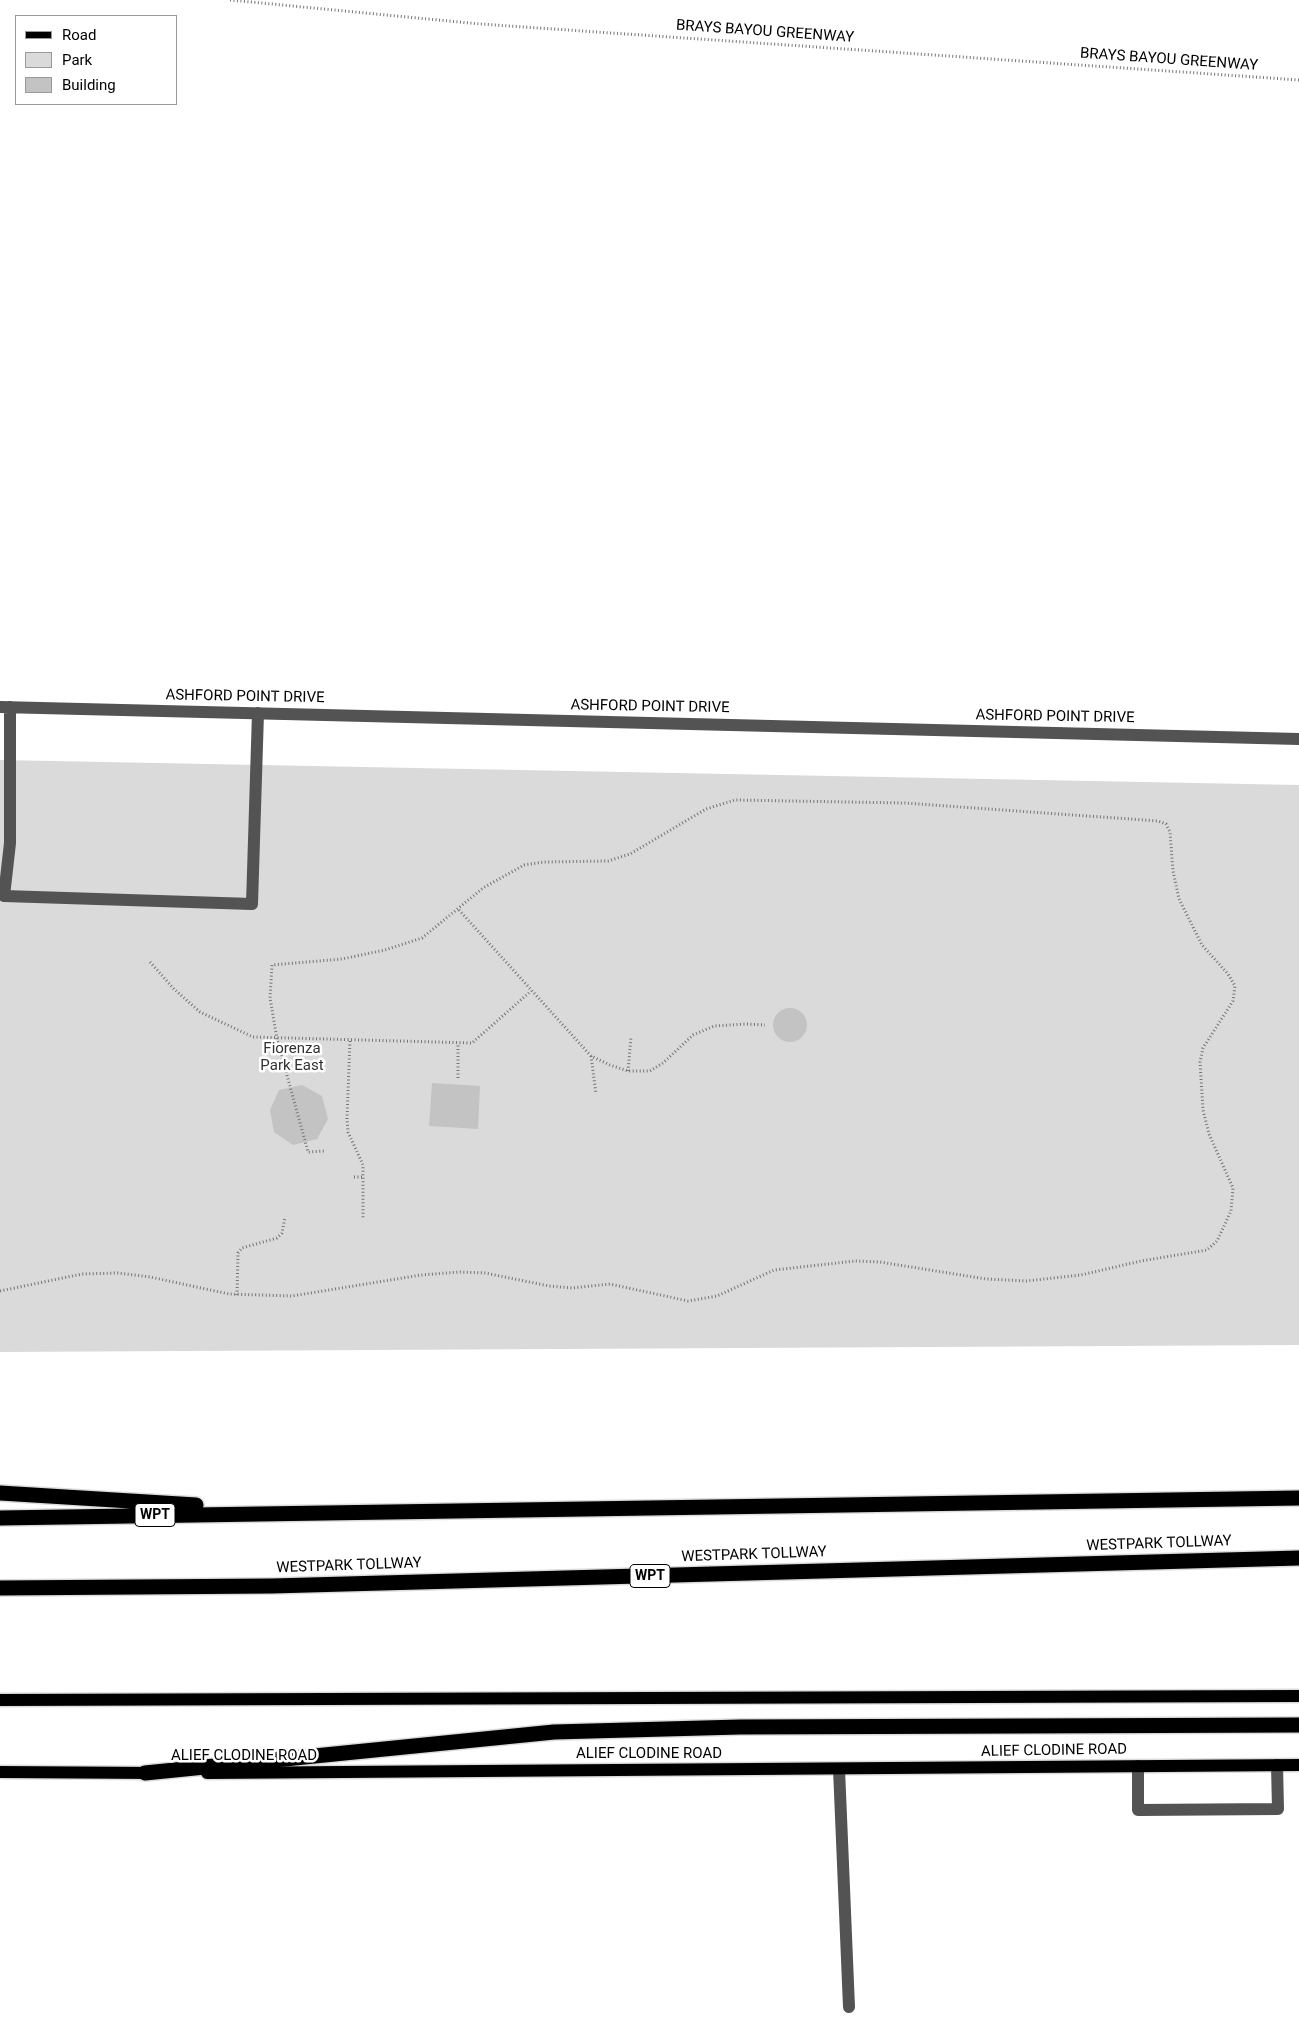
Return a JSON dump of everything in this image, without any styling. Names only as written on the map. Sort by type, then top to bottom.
[{"type":"highway","points":[[0,1493],[310,1512]]},
{"type":"highway","name":"WPT","points":[[0,1518],[1299,1498]]},
{"type":"highway","name":"WESTPARK TOLLWAY","points":[[0,1588],[272,1586],[1299,1558]]},
{"type":"highway","points":[[145,1773],[554,1732],[750,1727],[1299,1725]]},
{"type":"main road","points":[[0,1700],[1299,1696]]},
{"type":"main road","name":"ALIEF CLODINE ROAD","points":[[0,1772],[145,1773],[1299,1765]]},
{"type":"street","name":"ASHFORD POINT DRIVE","points":[[5,707],[1299,740]]},
{"type":"street","points":[[5,707],[10,843],[4,896],[252,904],[258,713]]},
{"type":"street","points":[[1138,1766],[1138,1810],[1147,1810],[1278,1809],[1278,1765]]},
{"type":"street","points":[[839,1769],[849,2007]]},
{"type":"path","name":"BRAYS BAYOU GREENWAY","points":[[230,0],[480,24],[1299,80]]},
{"type":"path","points":[[0,1291],[82,1274],[118,1272],[237,1294],[292,1296],[421,1275],[460,1272],[485,1273],[549,1286],[572,1288],[610,1284],[688,1301],[716,1296],[774,1270],[855,1261],[893,1264],[986,1279],[1026,1281],[1081,1275],[1140,1261],[1207,1250],[1217,1242],[1231,1211],[1233,1188],[1209,1134],[1203,1110],[1200,1062],[1203,1048],[1233,1001],[1234,986],[1228,974],[1202,945],[1179,899],[1173,871],[1170,832],[1166,824],[1158,821],[905,803],[736,800],[706,809],[630,854],[608,861],[544,862],[524,865],[483,888],[459,910],[422,938],[385,950],[342,959],[272,965],[270,998],[277,1038],[308,1152],[325,1151]]},
{"type":"path","points":[[459,910],[591,1056],[610,1066],[628,1071],[650,1071],[663,1064],[693,1036],[714,1026],[765,1025]]},
{"type":"path","points":[[150,962],[174,989],[200,1012],[253,1038],[472,1044],[531,990]]},
{"type":"path","points":[[628,1071],[632,1037]]},
{"type":"path","points":[[350,1041],[348,1132],[363,1164],[363,1218]]},
{"type":"path","points":[[458,1043],[458,1078]]},
{"type":"path","points":[[591,1056],[596,1094]]},
{"type":"path","points":[[354,1177],[364,1177]]},
{"type":"path","points":[[237,1294],[238,1253],[242,1248],[277,1238],[282,1233],[285,1217]]},
{"type":"green space","name":"Fiorenza Park East","points":[[0,760],[1299,785],[1299,1345],[0,1352]]},
{"type":"building","points":[[790,1008],[797,1009],[802,1013],[806,1018],[806,1032],[802,1037],[797,1041],[790,1042],[783,1041],[778,1037],[774,1032],[773,1025],[774,1018],[778,1013],[783,1009]]},
{"type":"building","points":[[432,1083],[480,1086],[478,1129],[429,1126]]},
{"type":"building","points":[[302,1085],[322,1096],[328,1119],[317,1139],[293,1145],[274,1132],[270,1110],[279,1090]]}]
